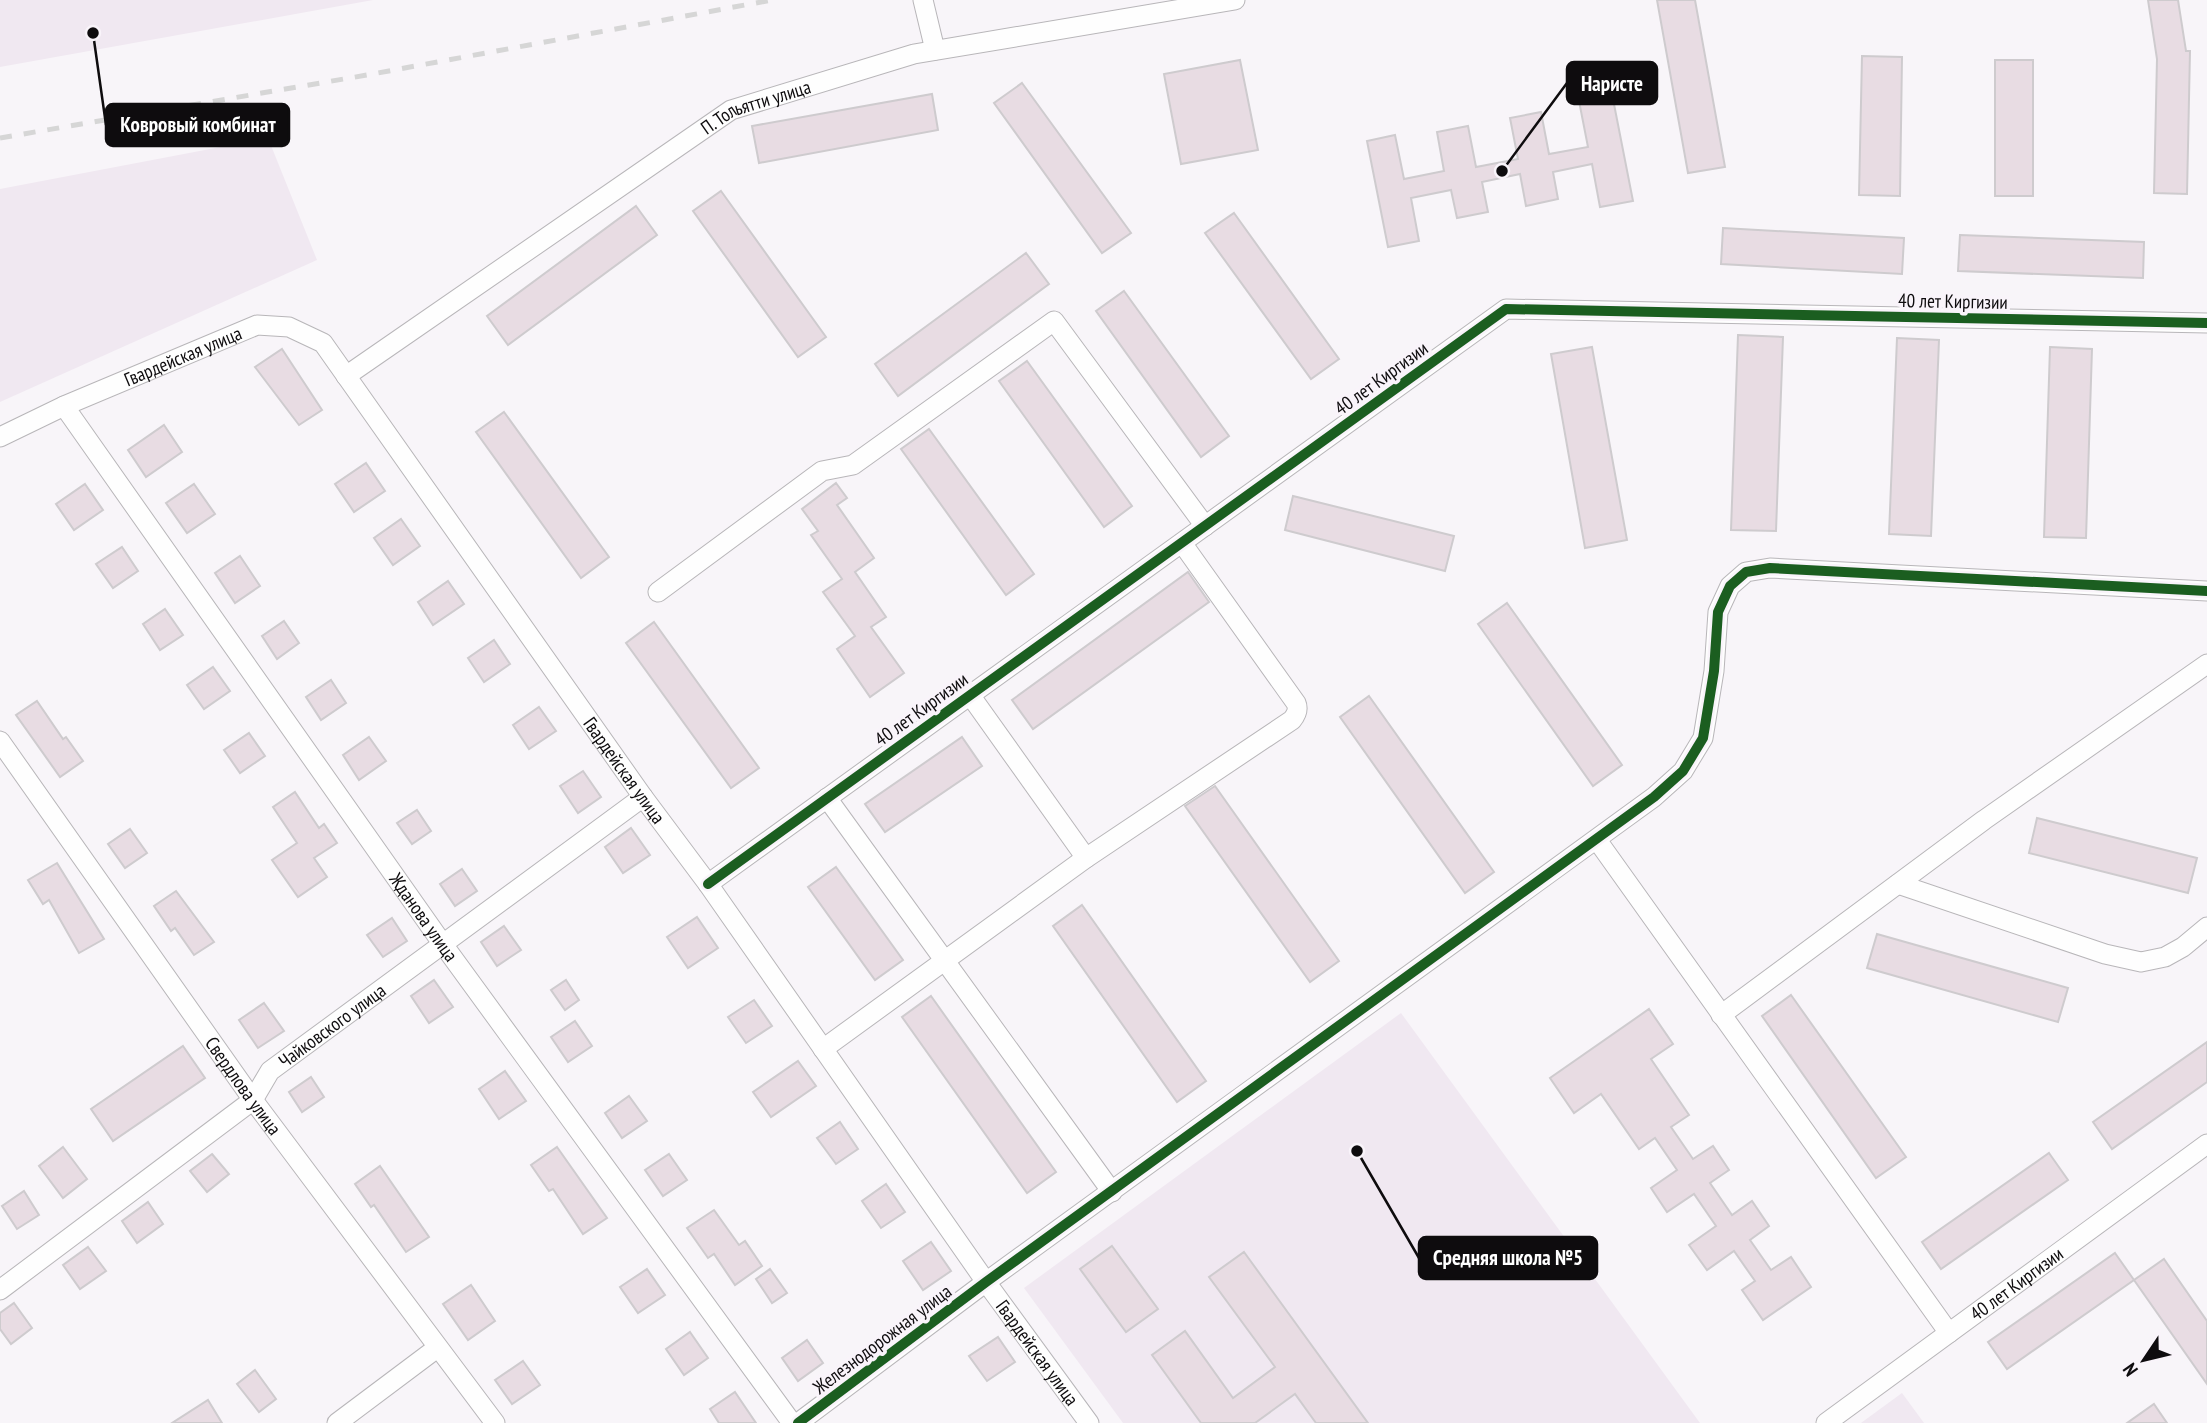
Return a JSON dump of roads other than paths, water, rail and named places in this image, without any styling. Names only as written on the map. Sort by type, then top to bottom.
[{"type":"street","points":[[923,0],[935,50]]},
{"type":"street","name":"П. Тольятти улица","points":[[346,376],[730,110],[914,54],[1235,0]]},
{"type":"street","name":"40 лет Киргизии","points":[[708,884],[1506,309],[2207,323]]},
{"type":"street","points":[[658,592],[822,471],[853,465],[1054,321],[1205,526]]},
{"type":"street","name":"Гвардейская улица","points":[[64,406],[257,325],[289,327],[323,343],[643,797],[708,884],[986,1282],[1089,1423]]},
{"type":"street","points":[[0,437],[64,406]]},
{"type":"street","name":"Жданова улица","points":[[64,406],[442,943],[792,1423]]},
{"type":"street","points":[[823,1049],[1086,858],[1292,720],[1297,710],[1296,703],[1182,542]]},
{"type":"street","name":"Железнодорожная улица","points":[[798,1423],[986,1282],[1597,840],[1654,797],[1683,771],[1703,737],[1714,671],[1718,612],[1730,586],[1745,572],[1770,568],[2207,591]]},
{"type":"street","points":[[1721,1015],[1984,820],[2207,664]]},
{"type":"street","points":[[970,695],[1086,858]]},
{"type":"street","name":"Свердлова улица","points":[[0,741],[253,1100],[495,1423]]},
{"type":"street","name":"Чайковского улица","points":[[0,1290],[253,1100],[270,1071],[643,797]]},
{"type":"street","points":[[827,798],[1112,1192]]},
{"type":"street","points":[[1597,840],[1949,1333]]},
{"type":"street","points":[[1898,884],[2105,954],[2141,962],[2165,957],[2183,947],[2207,927]]},
{"type":"street","name":"40 лет Киргизии","points":[[1826,1423],[2207,1144]]},
{"type":"street","points":[[337,1423],[437,1348]]},
{"type":"railway","points":[[0,138],[367,75],[772,0]]},
{"type":"place","name":"Ковровый комбинат","points":[[93,33]]},
{"type":"place","name":"Наристе","points":[[1502,171]]},
{"type":"place","name":"Средняя школа №5","points":[[1357,1151]]}]
